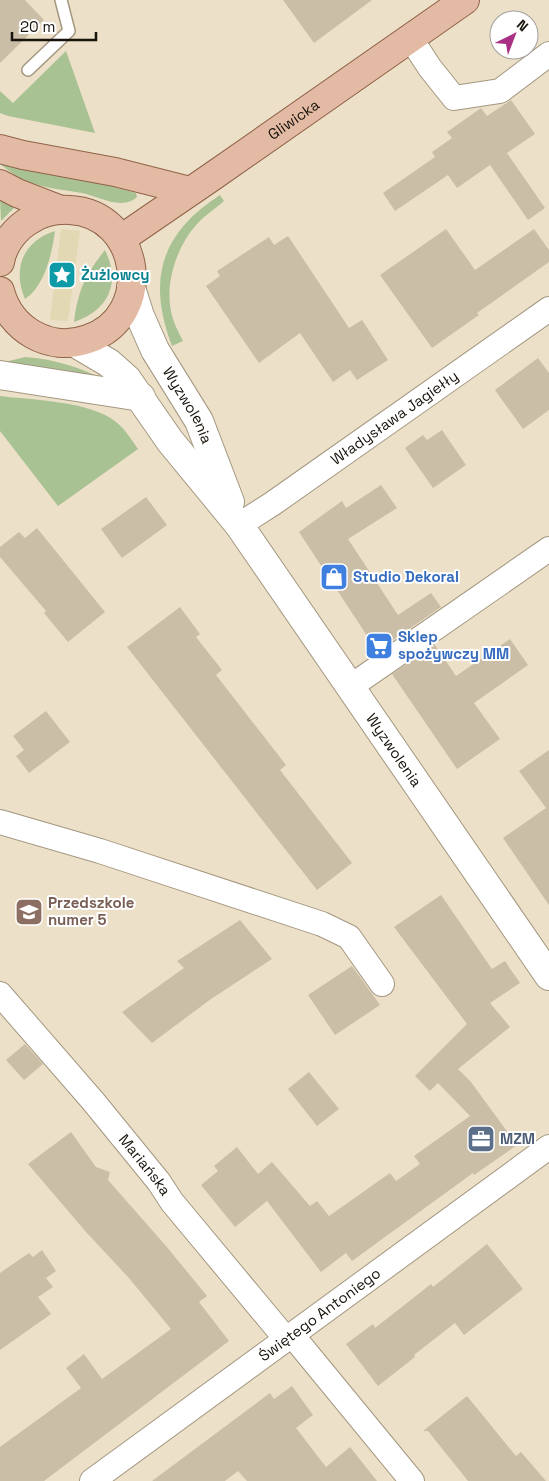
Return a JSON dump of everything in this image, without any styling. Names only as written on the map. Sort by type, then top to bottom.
[{"type":"main road","name":"Gliwicka","points":[[121,239],[465,0]]},
{"type":"main road","points":[[0,149],[115,172],[190,191]]},
{"type":"main road","points":[[0,184],[61,210],[82,212],[95,216],[107,224],[121,239],[131,262],[131,288],[127,303],[114,322],[96,336],[75,343],[60,343],[38,338],[25,330],[7,325],[0,290]]},
{"type":"main road","points":[[0,262],[4,248],[23,224],[41,214],[61,210]]},
{"type":"main road","name":"Wyzwolenia","points":[[131,288],[140,316],[155,350],[198,421],[239,524]]},
{"type":"main road","name":"Wyzwolenia","points":[[75,343],[109,363],[127,379],[170,441],[239,524],[350,687],[546,964]]},
{"type":"main road","points":[[0,375],[141,397]]},
{"type":"street","points":[[411,39],[430,68],[454,98],[500,91],[549,54]]},
{"type":"street","name":"Władysława Jagiełły","points":[[239,524],[272,504],[549,309]]},
{"type":"street","points":[[350,687],[549,549]]},
{"type":"street","points":[[0,822],[100,851],[322,924],[348,938],[382,984]]},
{"type":"street","name":"Mariańska","points":[[0,994],[93,1101],[159,1182],[172,1202],[412,1481]]},
{"type":"street","name":"Świętego Antoniego","points":[[92,1481],[549,1147]]},
{"type":"lane","points":[[28,70],[69,31],[61,0]]},
{"type":"green space","points":[[66,51],[95,133],[0,113],[0,91],[13,103]]},
{"type":"green space","points":[[0,164],[81,178],[136,193],[137,197],[131,201],[117,203],[82,193],[45,187],[22,179]]},
{"type":"green space","points":[[220,195],[224,201],[200,221],[190,233],[174,265],[170,288],[171,311],[183,341],[172,346],[164,322],[161,300],[160,280],[164,260],[172,243],[184,226],[200,210]]},
{"type":"green space","points":[[0,198],[14,208],[1,221]]},
{"type":"green space","points":[[55,231],[52,249],[42,278],[38,286],[25,299],[20,277],[20,267],[23,258],[35,242]]},
{"type":"green space","points":[[105,250],[112,273],[109,294],[96,310],[74,322],[80,292],[92,267]]},
{"type":"green space","points":[[25,357],[66,364],[104,379],[5,362]]},
{"type":"green space","points":[[0,396],[44,400],[92,410],[116,422],[128,434],[138,449],[58,506],[0,431]]},
{"type":"sand","points":[[61,229],[80,231],[68,321],[50,320]]},
{"type":"building","points":[[0,0],[25,0],[44,20],[0,63]]},
{"type":"building","points":[[283,0],[372,0],[314,43]]},
{"type":"building","points":[[511,100],[535,134],[507,153],[545,208],[528,220],[490,165],[457,188],[448,175],[395,211],[383,193],[435,157],[432,152],[452,138],[447,132],[481,108],[487,116]]},
{"type":"building","points":[[446,229],[475,270],[534,229],[549,250],[549,262],[477,313],[479,315],[432,348],[380,275]]},
{"type":"building","points":[[288,236],[349,328],[362,320],[388,360],[357,380],[350,370],[333,382],[300,333],[259,363],[206,286],[220,276],[217,271],[269,237],[274,245]]},
{"type":"building","points":[[538,358],[549,373],[549,410],[523,429],[495,390]]},
{"type":"building","points":[[442,430],[466,465],[433,488],[405,448],[423,435],[427,440]]},
{"type":"building","points":[[381,485],[397,508],[348,539],[398,615],[431,593],[441,607],[377,651],[299,532],[342,501],[346,508]]},
{"type":"building","points":[[146,497],[167,525],[122,558],[101,529]]},
{"type":"building","points":[[37,528],[105,612],[68,642],[44,613],[46,611],[0,557],[0,547],[19,532],[25,538]]},
{"type":"building","points":[[180,607],[200,634],[196,637],[222,670],[216,675],[286,765],[280,770],[352,863],[317,890],[127,647]]},
{"type":"building","points":[[510,639],[528,665],[474,703],[500,739],[457,769],[392,674],[435,645],[456,676]]},
{"type":"building","points":[[46,711],[70,742],[29,773],[16,756],[24,750],[13,736]]},
{"type":"building","points":[[549,750],[549,905],[503,838],[546,808],[519,771]]},
{"type":"building","points":[[441,895],[492,969],[505,961],[520,983],[490,1003],[510,1027],[458,1069],[471,1082],[517,1145],[474,1175],[473,1173],[352,1261],[346,1253],[321,1272],[267,1201],[235,1227],[201,1185],[218,1171],[214,1166],[237,1147],[258,1174],[272,1162],[310,1206],[317,1201],[329,1216],[390,1173],[396,1181],[420,1164],[414,1156],[470,1116],[438,1083],[430,1091],[415,1076],[467,1024],[394,927]]},
{"type":"building","points":[[240,920],[272,959],[211,999],[152,1043],[122,1012],[184,968],[177,961]]},
{"type":"building","points":[[352,966],[380,1005],[335,1035],[308,995]]},
{"type":"building","points":[[25,1044],[43,1064],[24,1080],[6,1060]]},
{"type":"building","points":[[309,1072],[339,1109],[317,1126],[288,1089]]},
{"type":"building","points":[[71,1132],[96,1167],[110,1172],[108,1180],[207,1296],[199,1302],[229,1341],[44,1481],[0,1481],[0,1447],[81,1388],[66,1368],[84,1354],[102,1379],[171,1329],[128,1277],[86,1232],[28,1164]]},
{"type":"building","points":[[487,1244],[523,1289],[464,1335],[455,1323],[378,1386],[346,1344],[373,1324],[375,1328],[431,1284],[433,1287]]},
{"type":"building","points":[[42,1250],[56,1271],[46,1278],[53,1287],[38,1297],[51,1314],[0,1350],[0,1273],[29,1253],[33,1257]]},
{"type":"building","points":[[292,1386],[313,1415],[296,1428],[326,1467],[350,1447],[377,1481],[247,1481],[238,1471],[225,1481],[152,1481],[270,1393],[274,1399]]},
{"type":"building","points":[[467,1396],[516,1456],[521,1452],[546,1481],[468,1481],[428,1431],[423,1431]]},
{"type":"place","name":"Żużlowcy","points":[[62,275]]},
{"type":"place","name":"Studio Dekoral","points":[[334,577]]},
{"type":"place","name":"Sklep spożywczy MM","points":[[379,646]]},
{"type":"place","name":"Przedszkole numer 5","points":[[29,912]]},
{"type":"place","name":"MZM","points":[[481,1139]]}]
